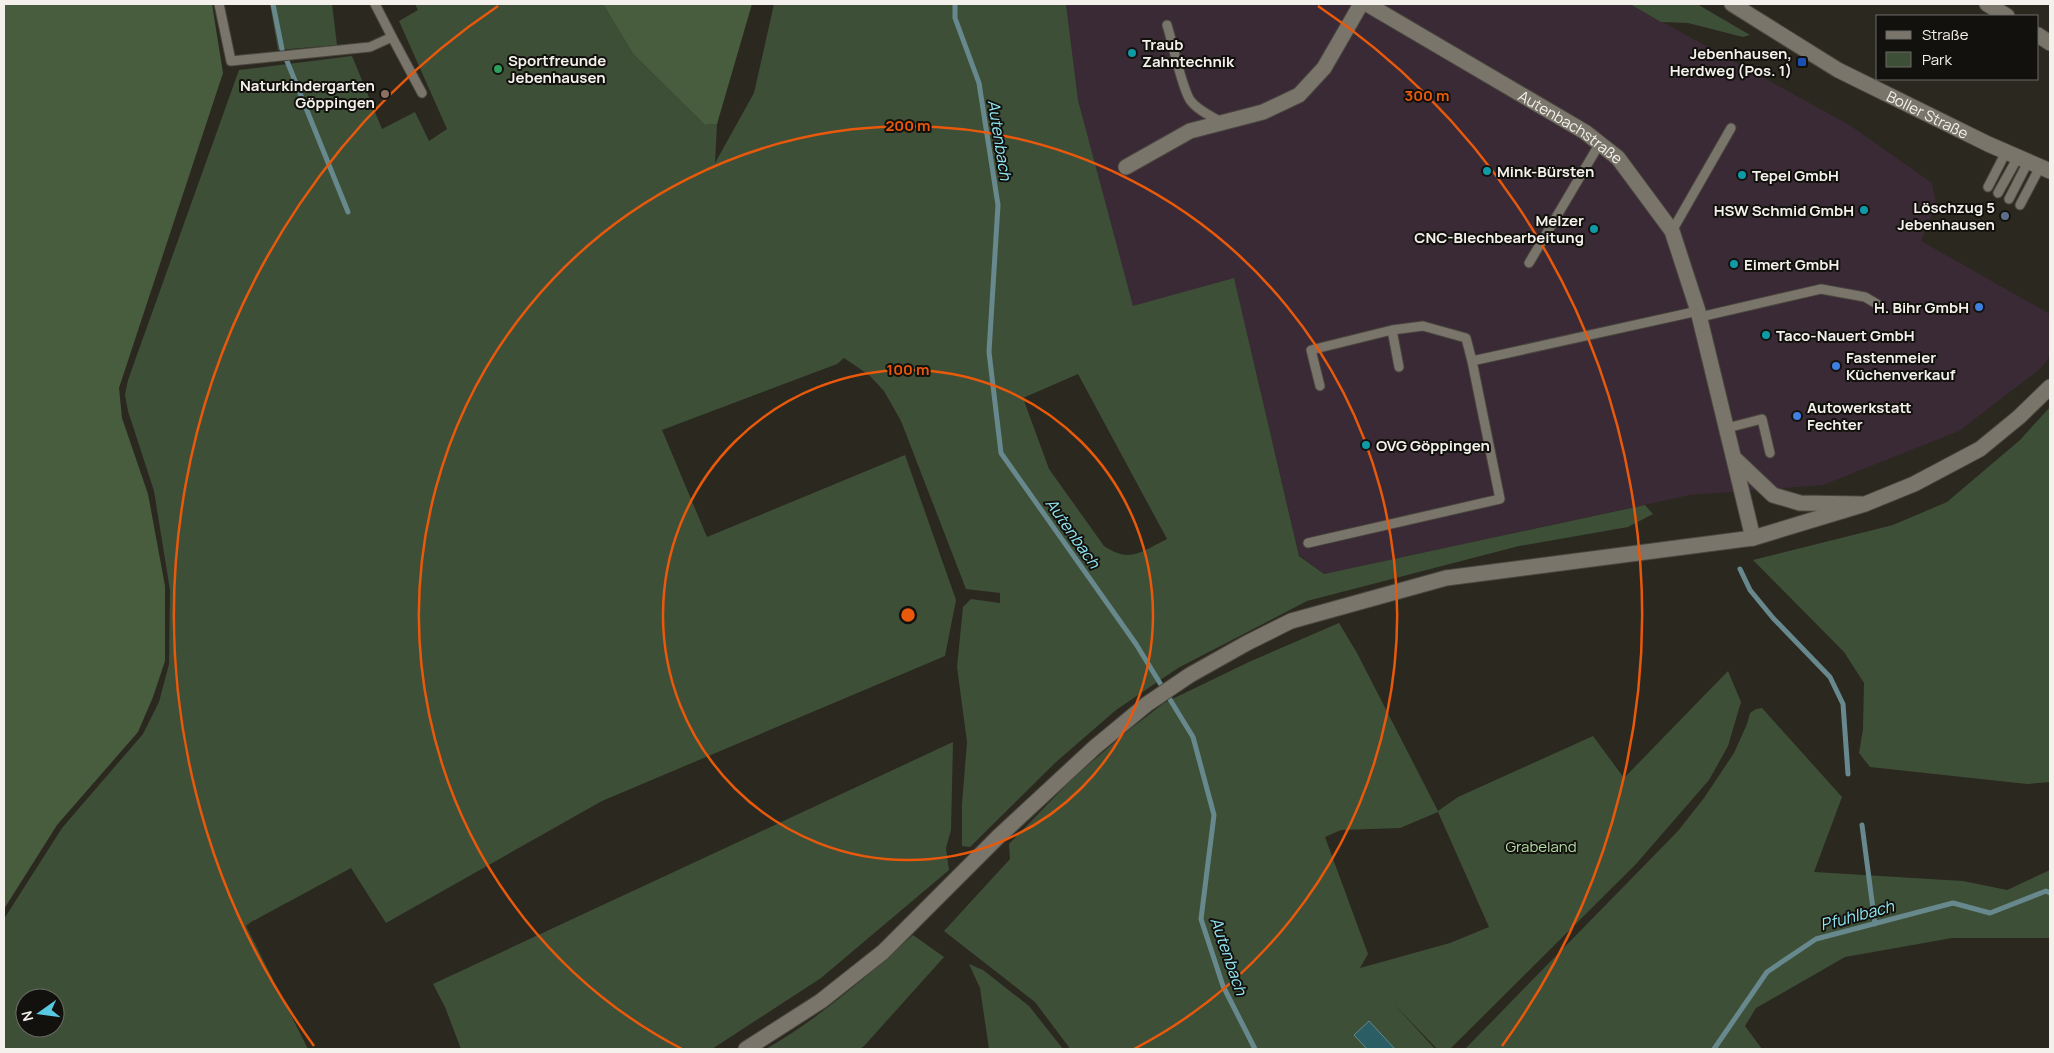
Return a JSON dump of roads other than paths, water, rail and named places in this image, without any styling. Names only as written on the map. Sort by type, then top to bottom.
[{"type":"street","points":[[1126,168],[1190,131],[1224,124],[1262,112],[1300,95],[1324,68],[1361,4]]},
{"type":"street","name":"Autenbachstraße","points":[[1367,4],[1585,132],[1600,143],[1618,158],[1672,231],[1699,314],[1753,538]]},
{"type":"street","name":"Boller Straße","points":[[1732,4],[1838,70],[2028,162]]},
{"type":"street","points":[[1987,4],[2005,15]]},
{"type":"street","points":[[2039,36],[2050,43]]},
{"type":"street","points":[[746,1049],[821,1001],[882,952],[1095,746],[1148,704],[1190,675],[1291,621],[1446,578],[1753,538],[1865,504],[1914,484],[1980,449],[2019,417],[2050,387]]},
{"type":"street","points":[[1734,458],[1773,495],[1800,503],[1865,504]]},
{"type":"lane","points":[[219,4],[231,61],[370,47],[392,38]]},
{"type":"lane","points":[[375,4],[422,93]]},
{"type":"lane","points":[[1167,25],[1190,100],[1205,113],[1224,124]]},
{"type":"lane","points":[[1672,231],[1731,128]]},
{"type":"lane","points":[[1529,263],[1600,143]]},
{"type":"lane","points":[[1988,187],[2028,162]]},
{"type":"lane","points":[[1998,193],[2028,162]]},
{"type":"lane","points":[[2009,199],[2028,162]]},
{"type":"lane","points":[[2020,205],[2028,162]]},
{"type":"lane","points":[[1472,361],[1821,289],[1865,297],[1877,304]]},
{"type":"lane","points":[[1308,543],[1500,499],[1466,338],[1423,326],[1392,330],[1311,350],[1320,386]]},
{"type":"lane","points":[[1392,330],[1399,367]]},
{"type":"lane","points":[[1727,428],[1762,419],[1770,452]]},
{"type":"water","points":[[1369,1021],[1395,1049],[1367,1049],[1354,1035]]},
{"type":"waterway","points":[[273,4],[282,49]]},
{"type":"waterway","name":"Autenbach","points":[[955,4],[955,18],[979,83],[998,205],[989,352],[1001,453],[1136,644],[1193,737],[1214,815],[1201,919],[1223,986],[1255,1049]]},
{"type":"waterway","points":[[287,61],[348,212]]},
{"type":"waterway","points":[[1740,569],[1750,590],[1773,618],[1830,677],[1843,704],[1848,774]]},
{"type":"waterway","points":[[1862,825],[1875,924]]},
{"type":"waterway","name":"Pfuhlbach","points":[[1714,1049],[1767,972],[1816,939],[1953,903],[1990,913],[2046,891],[2050,893]]},
{"type":"place","name":"Traub Zahntechnik","points":[[1132,53]]},
{"type":"place","name":"Jebenhausen, Herdweg (Pos. 1)","points":[[1802,62]]},
{"type":"place","name":"Sportfreunde Jebenhausen","points":[[498,69]]},
{"type":"place","name":"Naturkindergarten Göppingen","points":[[385,94]]},
{"type":"place","name":"Mink-Bürsten","points":[[1487,171]]},
{"type":"place","name":"Tepel GmbH","points":[[1742,175]]},
{"type":"place","name":"HSW Schmid GmbH","points":[[1864,210]]},
{"type":"place","name":"Löschzug 5 Jebenhausen","points":[[2005,216]]},
{"type":"place","name":"Melzer CNC-Blechbearbeitung","points":[[1594,229]]},
{"type":"place","name":"Eimert GmbH","points":[[1734,264]]},
{"type":"place","name":"H. Bihr GmbH","points":[[1979,307]]},
{"type":"place","name":"Taco-Nauert GmbH","points":[[1766,335]]},
{"type":"place","name":"Fastenmeier Küchenverkauf","points":[[1836,366]]},
{"type":"place","name":"Autowerkstatt Fechter","points":[[1797,416]]},
{"type":"place","name":"OVG Göppingen","points":[[1366,445]]},
{"type":"park label","name":"Grabeland","points":[[1541,846]]}]
